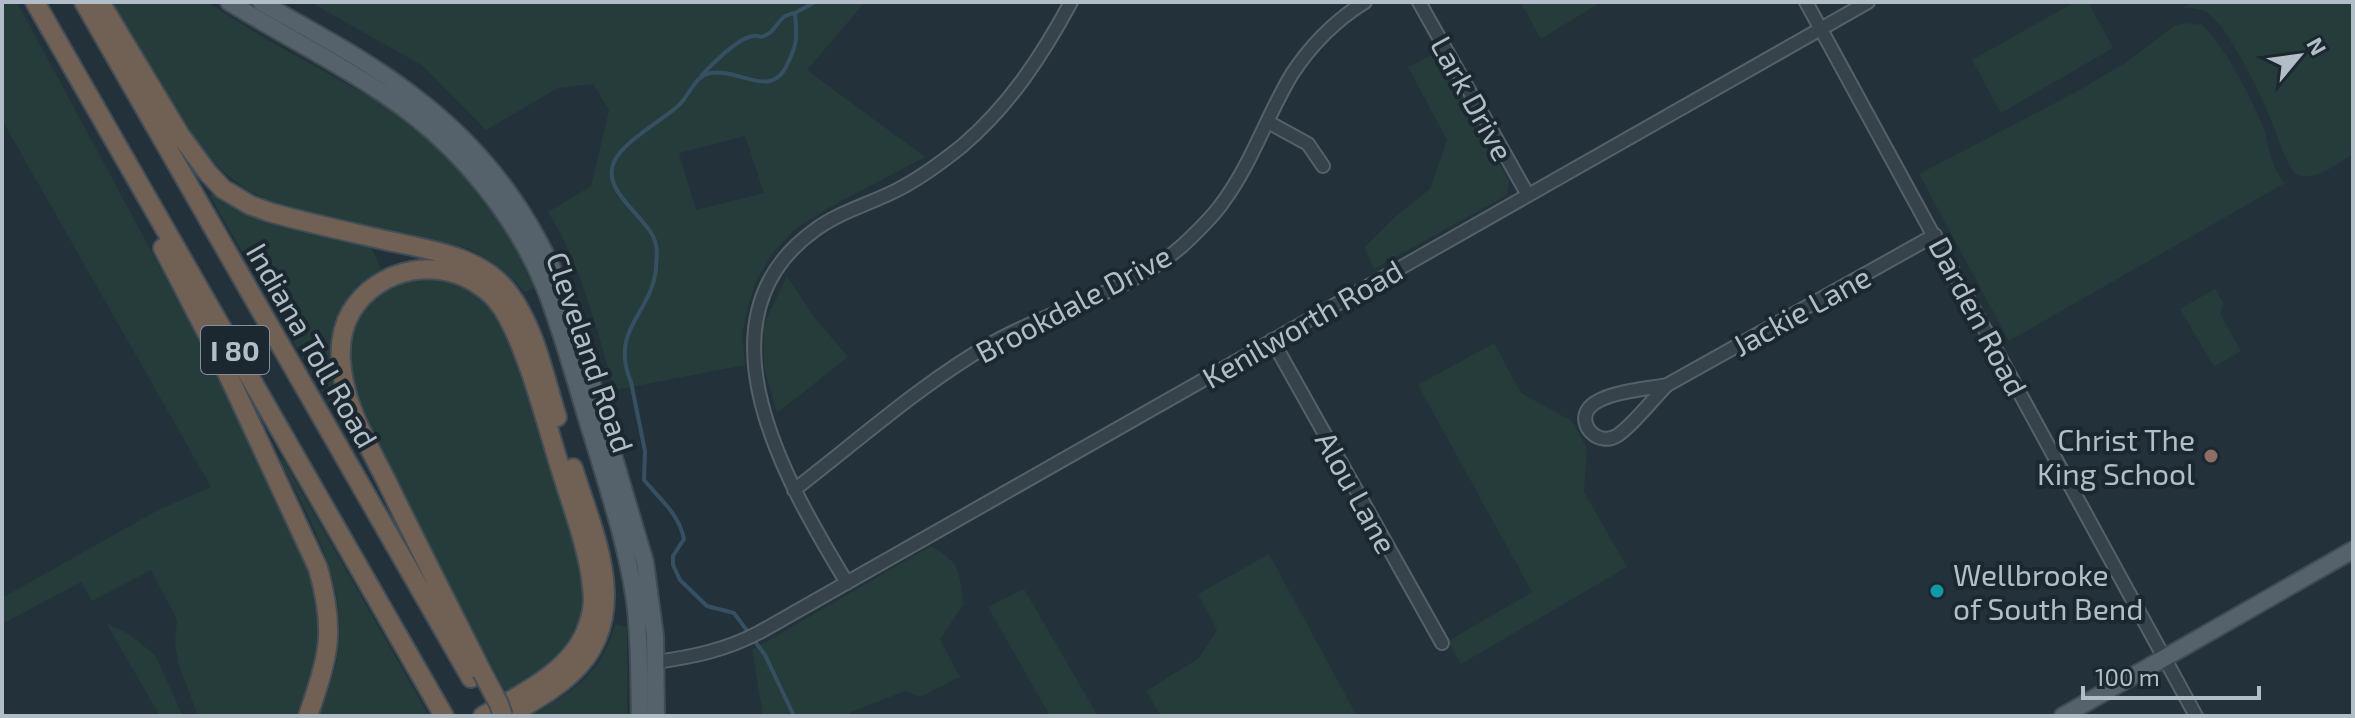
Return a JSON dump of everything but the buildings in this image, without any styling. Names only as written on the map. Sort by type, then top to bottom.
[{"type":"highway","name":"I 80","points":[[35,2],[444,716]]},
{"type":"highway","name":"Indiana Toll Road","points":[[84,2],[476,675],[493,716]]},
{"type":"highway","points":[[100,2],[188,146],[223,189],[269,212],[453,256],[489,273],[507,290],[519,308],[531,335],[596,541],[606,593],[606,612],[595,642],[571,674],[505,716],[499,704],[476,675],[351,407],[344,384],[341,343],[350,313],[360,299],[385,279],[428,268],[455,272],[485,289],[507,316],[516,335],[584,550],[593,605],[587,629],[574,652],[546,676],[483,716]]},
{"type":"highway","points":[[104,122],[223,364],[318,568],[327,599],[329,643],[326,665],[308,716]]},
{"type":"main road","name":"Cleveland Road","points":[[229,2],[371,87],[432,132],[487,189],[529,254],[558,325],[629,566],[638,637],[640,716]]},
{"type":"main road","name":"Cleveland Road","points":[[261,2],[380,73],[443,119],[472,146],[500,179],[543,246],[560,280],[634,521],[652,600],[656,716]]},
{"type":"main road","points":[[2063,716],[2353,550]]},
{"type":"street","points":[[847,583],[794,490],[779,458],[764,412],[753,348],[761,305],[780,265],[816,229],[898,190],[962,146],[989,121],[1045,49],[1071,2]]},
{"type":"street","name":"Brookdale Drive","points":[[794,490],[950,369],[1017,330],[1130,280],[1181,247],[1223,203],[1240,177],[1292,74],[1309,51],[1334,25],[1365,2]]},
{"type":"street","name":"Lark Drive","points":[[1419,2],[1528,195]]},
{"type":"street","name":"Darden Road","points":[[1806,2],[2196,716]]},
{"type":"street","name":"Kenilworth Road","points":[[655,662],[705,654],[760,632],[1868,2]]},
{"type":"street","points":[[1268,122],[1308,144],[1323,166]]},
{"type":"street","name":"Jackie Lane","points":[[1667,385],[1632,391],[1598,402],[1586,416],[1591,433],[1608,440],[1619,435],[1667,385],[1935,235]]},
{"type":"street","name":"Alou Lane","points":[[1272,340],[1442,643]]},
{"type":"green space","points":[[2,2],[17,2],[203,347],[307,563],[318,595],[320,630],[315,659],[296,716],[198,716],[178,663],[175,641],[177,620],[151,570],[92,601],[81,582],[2,624],[2,598],[158,510],[211,487],[2,120]]},
{"type":"green space","points":[[112,2],[207,2],[269,41],[378,101],[440,150],[475,189],[514,246],[534,288],[524,292],[498,266],[467,248],[286,207],[235,182],[196,141]]},
{"type":"green space","points":[[310,2],[865,2],[807,70],[925,157],[830,207],[794,230],[772,254],[757,279],[749,303],[742,333],[745,365],[615,390],[579,276],[548,212],[591,186],[609,110],[593,84],[558,88],[486,130],[423,66]],"holes":[[[745,136],[764,193],[696,210],[679,153]]]},
{"type":"green space","points":[[1520,2],[1601,2],[1541,39]]},
{"type":"green space","points":[[2075,2],[2088,2],[2113,48],[2001,113],[1972,60]]},
{"type":"green space","points":[[2192,2],[2353,2],[2353,154],[2318,174],[2295,174],[2261,97],[2234,46],[2206,12],[2182,8]]},
{"type":"green space","points":[[2184,23],[2202,25],[2228,59],[2254,107],[2274,164],[2285,183],[2009,341],[1919,174],[2076,92],[2125,63],[2174,26]]},
{"type":"green space","points":[[1439,51],[1509,181],[1507,195],[1374,269],[1364,248],[1396,216],[1430,189],[1447,140],[1408,67]]},
{"type":"green space","points":[[215,193],[370,245],[381,269],[357,289],[341,310],[333,331],[331,354],[341,402],[363,453],[359,455],[210,196]]},
{"type":"green space","points":[[787,276],[814,317],[848,357],[777,413],[764,367],[763,326]]},
{"type":"green space","points":[[415,277],[451,280],[468,285],[483,296],[502,321],[523,372],[580,558],[585,600],[575,635],[550,663],[506,692],[462,612],[360,405],[353,381],[351,345],[364,310],[382,290]]},
{"type":"green space","points":[[2215,289],[2224,304],[2220,313],[2241,351],[2214,367],[2180,309]]},
{"type":"green space","points":[[1494,343],[1521,393],[1572,421],[1587,448],[1584,492],[1627,567],[1461,664],[1448,641],[1532,592],[1418,385]]},
{"type":"green space","points":[[283,459],[429,716],[319,716],[338,654],[340,620],[337,596],[323,549],[280,460]]},
{"type":"green space","points":[[931,546],[948,558],[959,576],[964,604],[940,639],[960,677],[920,697],[905,691],[849,713],[850,716],[763,716],[752,650]]},
{"type":"green space","points":[[1269,554],[1357,716],[1161,716],[1146,691],[1199,658],[1217,630],[1198,594]]},
{"type":"green space","points":[[1024,589],[1098,716],[1050,716],[988,607]]},
{"type":"green space","points":[[106,623],[129,634],[155,655],[183,716],[160,716]]},
{"type":"green space","points":[[615,624],[627,627],[627,716],[530,716],[584,680],[602,657]]},
{"type":"waterway","points":[[794,716],[765,655],[734,613],[707,606],[680,580],[673,565],[673,556],[684,539],[682,530],[668,507],[644,480],[645,451],[625,348],[633,323],[653,285],[657,248],[646,225],[620,195],[612,173],[614,162],[625,147],[678,106],[705,75],[721,73],[763,82],[780,75],[795,45],[795,13],[815,2]]},
{"type":"waterway","points":[[702,75],[740,41],[766,35],[784,17],[795,13]]},
{"type":"place","name":"Christ The King School","points":[[2211,456]]},
{"type":"place","name":"Wellbrooke of South Bend","points":[[1937,591]]}]
